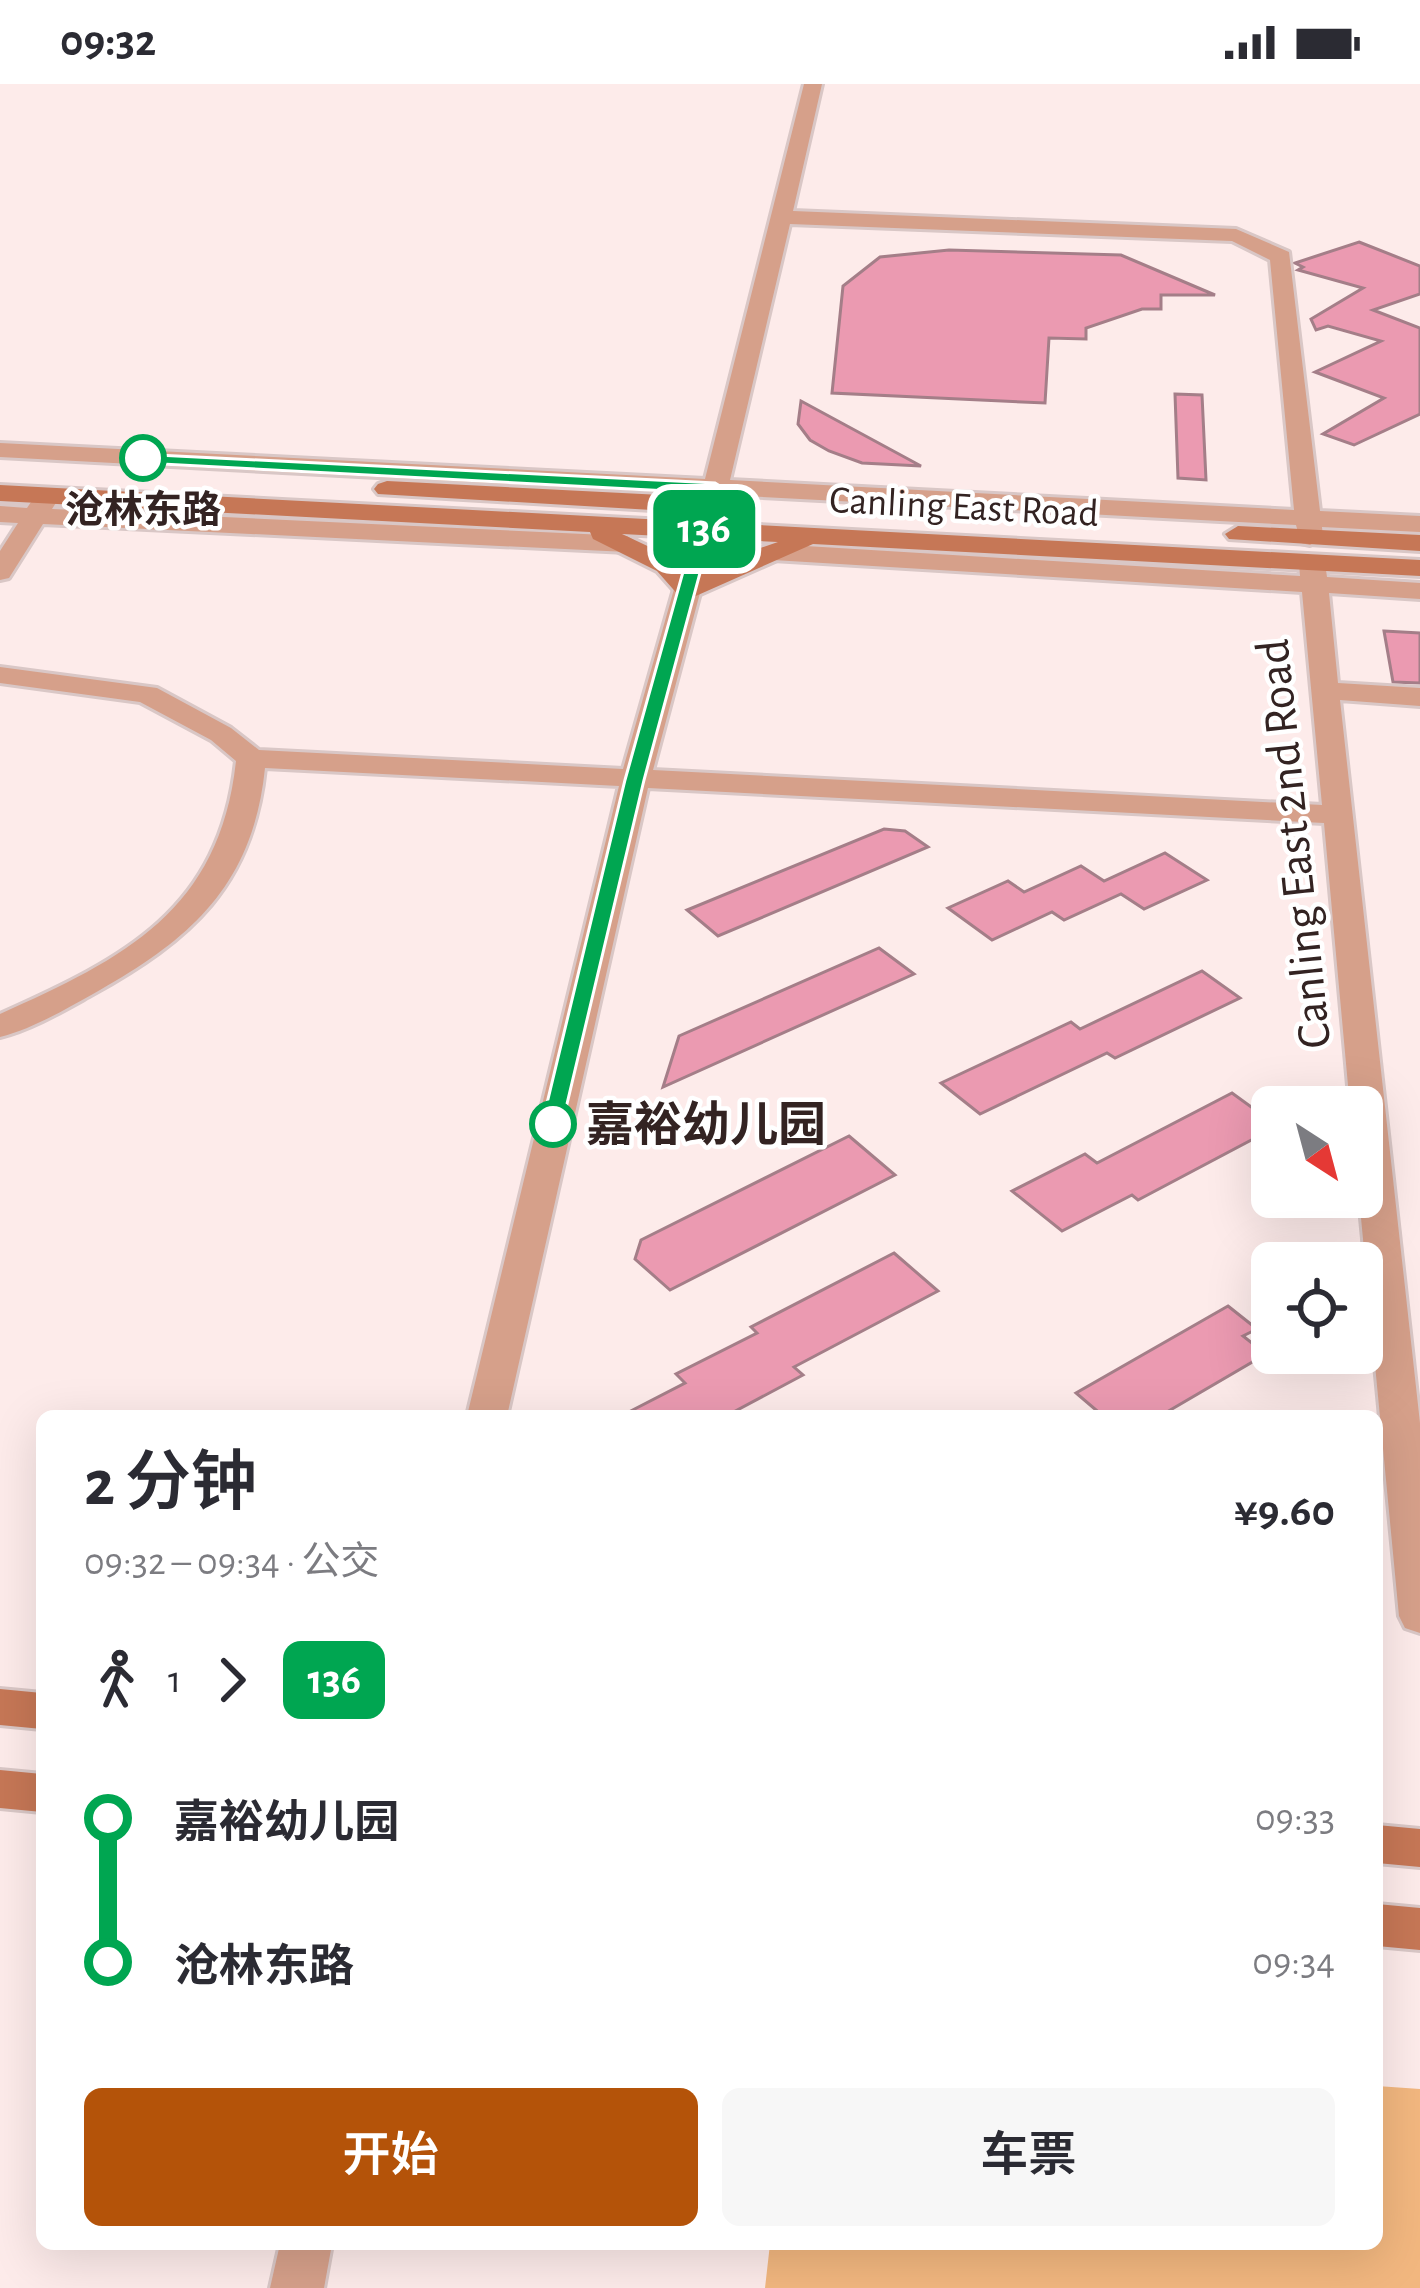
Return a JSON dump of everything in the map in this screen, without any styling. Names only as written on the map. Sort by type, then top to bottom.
[{"type":"street","points":[[488,1410],[634,780],[689,591],[813,84]]},
{"type":"street","name":"Canling East 2nd Road","points":[[780,217],[1236,235],[1281,257],[1420,1616]]},
{"type":"street","points":[[0,450],[710,508]]},
{"type":"street","name":"Canling East Road","points":[[0,470],[710,508],[1311,551],[1420,568]]},
{"type":"street","name":"Canling East Road","points":[[0,493],[41,505],[582,525],[710,508],[821,536],[1311,551],[1420,543]]},
{"type":"street","points":[[0,514],[41,505],[627,544]]},
{"type":"street","points":[[0,572],[41,505]]},
{"type":"street","points":[[773,552],[1311,551],[1420,524]]},
{"type":"street","points":[[582,525],[667,566],[689,591]]},
{"type":"street","points":[[689,591],[734,566],[821,536]]},
{"type":"street","points":[[1311,551],[1420,591]]},
{"type":"street","points":[[0,675],[147,694],[221,734],[251,758],[1338,815]]},
{"type":"street","points":[[1325,692],[1420,697]]},
{"type":"street","points":[[0,1027],[39,1010],[188,916],[236,832],[250,783],[251,758]]},
{"type":"street","points":[[0,1707],[36,1711]]},
{"type":"street","points":[[0,1789],[36,1792]]},
{"type":"street","points":[[1383,1845],[1420,1848]]},
{"type":"street","points":[[1383,1925],[1420,1929]]},
{"type":"street","points":[[297,2288],[305,2250]]},
{"type":"shaded area","points":[[1383,2086],[1420,2089],[1420,2288],[765,2288],[769,2250],[1383,2250]]},
{"type":"building","points":[[1359,242],[1420,266],[1420,294],[1373,310],[1420,328],[1420,414],[1354,445],[1323,434],[1384,398],[1315,372],[1381,341],[1328,326],[1316,330],[1311,319],[1363,288],[1298,270],[1303,267],[1295,263]]},
{"type":"building","points":[[949,250],[1121,255],[1215,295],[1161,295],[1161,309],[1142,309],[1086,328],[1086,339],[1049,338],[1045,403],[832,393],[843,286],[880,257]]},
{"type":"building","points":[[1175,394],[1202,395],[1206,480],[1178,478]]},
{"type":"building","points":[[801,401],[921,466],[862,463],[829,451],[810,440],[798,424]]},
{"type":"building","points":[[1384,631],[1420,633],[1420,683],[1393,682]]},
{"type":"building","points":[[884,829],[905,831],[928,847],[718,936],[687,910]]},
{"type":"building","points":[[1165,853],[1207,880],[1144,909],[1121,894],[1064,920],[1052,912],[992,940],[948,908],[1008,881],[1024,892],[1081,866],[1104,881]]},
{"type":"building","points":[[879,948],[914,974],[663,1087],[679,1036]]},
{"type":"building","points":[[1202,971],[1240,998],[1115,1058],[1107,1053],[980,1114],[941,1083],[1071,1022],[1080,1029]]},
{"type":"building","points":[[1232,1093],[1251,1107],[1251,1140],[1138,1200],[1132,1195],[1062,1231],[1012,1191],[1085,1154],[1097,1163]]},
{"type":"building","points":[[849,1136],[895,1175],[670,1290],[635,1259],[641,1240]]},
{"type":"building","points":[[894,1253],[938,1291],[794,1367],[803,1375],[737,1410],[633,1410],[685,1383],[676,1374],[757,1333],[751,1327]]},
{"type":"building","points":[[1228,1306],[1251,1324],[1251,1332],[1243,1336],[1251,1342],[1251,1363],[1170,1410],[1096,1410],[1076,1393]]},
{"type":"bus line","name":"136","points":[[143,458],[715,488],[634,780],[553,1124]]},
{"type":"place","name":"沧林东路","points":[[143,458]]},
{"type":"place","name":"嘉裕幼儿园","points":[[553,1124]]}]
